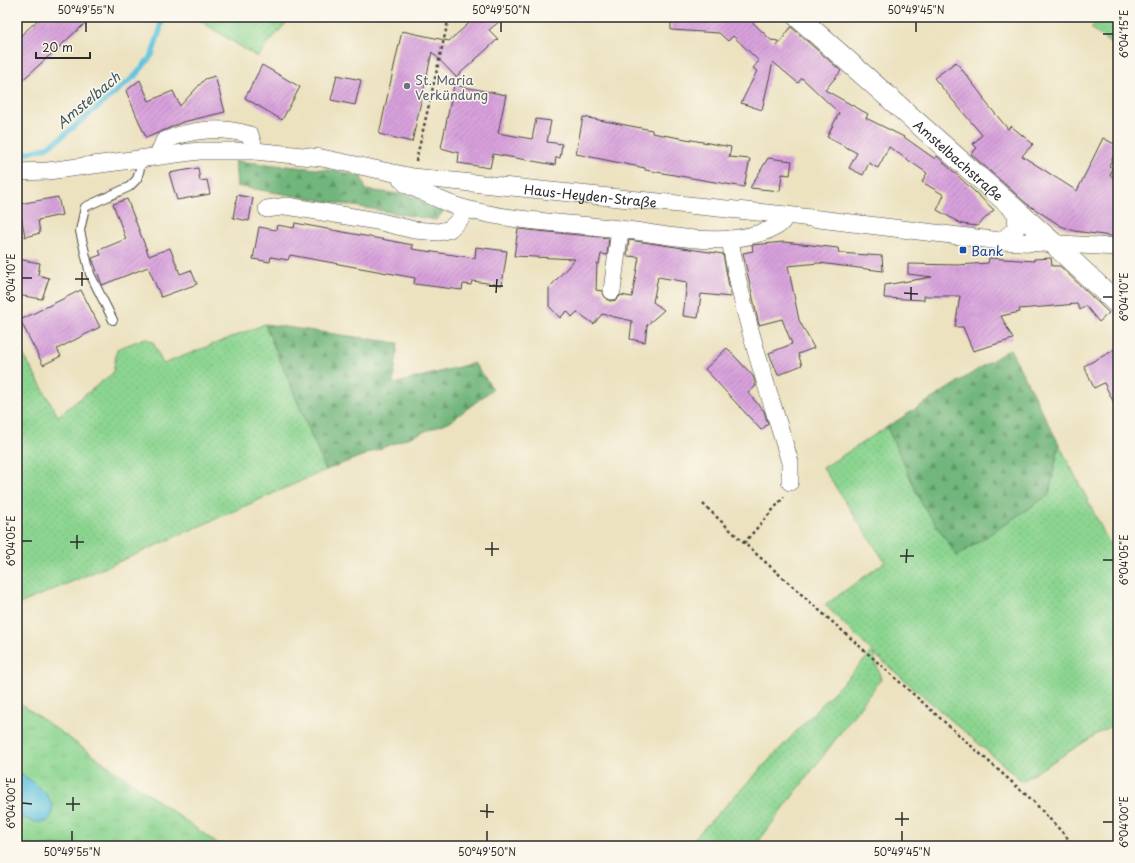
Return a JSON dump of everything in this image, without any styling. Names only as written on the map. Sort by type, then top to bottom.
[{"type":"street","name":"Amstelbachstraße","points":[[798,17],[1054,244],[1118,304]]},
{"type":"street","name":"Haus-Heyden-Straße","points":[[151,156],[164,141],[175,136],[193,132],[234,129],[250,134],[255,151],[322,158],[412,177],[786,215],[1001,241],[1118,247]]},
{"type":"street","points":[[17,172],[48,171],[151,156]]},
{"type":"street","name":"Haus-Heyden-Straße","points":[[394,174],[407,185],[466,209],[544,222],[620,228],[697,240],[730,239],[752,236],[772,230],[783,223],[786,215]]},
{"type":"street","points":[[267,209],[287,206],[377,221],[414,230],[439,232],[450,229],[466,209]]},
{"type":"street","points":[[1001,241],[1016,229],[1017,212]]},
{"type":"street","points":[[612,291],[620,228]]},
{"type":"street","points":[[730,239],[749,320],[790,462],[790,482]]},
{"type":"lane","points":[[113,320],[90,274],[80,231],[85,207],[129,187],[138,179],[151,156]]},
{"type":"path","points":[[412,177],[449,17]]},
{"type":"path","points":[[744,543],[785,496],[790,482]]},
{"type":"path","points":[[703,504],[744,543],[1033,800],[1075,846]]},
{"type":"green space","points":[[194,17],[291,17],[257,57]]},
{"type":"green space","points":[[1101,17],[1118,17],[1118,50],[1091,28]]},
{"type":"green space","points":[[235,161],[337,171],[361,176],[366,190],[407,195],[446,208],[436,220],[237,186]]},
{"type":"green space","points":[[265,324],[326,470],[137,554],[17,605],[17,343],[58,416],[113,373],[117,349],[145,338],[153,342],[163,364]]},
{"type":"green space","points":[[265,324],[398,343],[393,384],[474,363],[493,389],[451,421],[326,470]]},
{"type":"green space","points":[[1010,349],[1059,444],[1049,495],[957,556],[923,506],[887,427]]},
{"type":"green space","points":[[887,427],[923,506],[1049,495],[1059,444],[1118,560],[1118,721],[1022,781],[873,653],[881,679],[755,846],[687,846],[872,652],[825,605],[885,562],[823,468]]},
{"type":"green space","points":[[17,701],[221,846],[17,846]]},
{"type":"water","points":[[17,771],[38,786],[50,800],[52,814],[47,822],[34,822],[17,816]]},
{"type":"building","points":[[41,17],[92,17],[17,85],[17,39]]},
{"type":"building","name":"St. Maria Verkündung","points":[[476,17],[505,17],[489,30],[498,39],[456,77],[432,52],[412,142],[379,134],[402,31],[449,41]]},
{"type":"building","points":[[671,17],[747,17],[772,41],[778,41],[777,46],[791,27],[841,71],[825,90],[868,114],[866,118],[904,137],[935,159],[937,156],[994,210],[977,226],[962,224],[937,210],[944,195],[922,182],[927,173],[889,147],[878,168],[869,163],[863,175],[849,168],[857,153],[827,137],[839,113],[802,78],[798,83],[773,62],[762,110],[741,103],[757,71],[753,68],[759,61],[733,36],[728,41],[719,33],[671,30]]},
{"type":"building","points":[[956,62],[984,98],[983,99],[1008,129],[1011,126],[1033,144],[1022,156],[1077,191],[1103,138],[1118,146],[1109,166],[1113,168],[1110,176],[1118,177],[1118,237],[1074,231],[1061,226],[1027,204],[971,154],[977,148],[973,144],[982,135],[934,78]]},
{"type":"building","points":[[262,65],[300,87],[282,120],[245,98]]},
{"type":"building","points":[[337,75],[361,80],[355,105],[331,100]]},
{"type":"building","points":[[215,76],[225,112],[183,122],[146,138],[126,91],[140,80],[149,101],[173,91],[180,106],[205,79]]},
{"type":"building","points":[[454,85],[506,95],[498,133],[532,139],[536,119],[551,121],[547,142],[562,144],[560,158],[556,157],[555,165],[493,154],[490,168],[458,163],[459,153],[441,148]]},
{"type":"building","points":[[583,117],[652,130],[652,133],[731,147],[729,157],[750,159],[744,187],[645,170],[645,168],[576,154]]},
{"type":"building","points":[[768,158],[792,161],[790,175],[782,174],[780,191],[750,188]]},
{"type":"building","points":[[198,168],[200,181],[207,180],[210,194],[177,200],[169,173]]},
{"type":"building","points":[[237,195],[253,198],[249,221],[233,218]]},
{"type":"building","points":[[58,197],[62,215],[38,220],[40,233],[25,237],[19,204]]},
{"type":"building","points":[[127,199],[149,256],[170,248],[180,274],[191,270],[197,284],[161,297],[148,267],[102,285],[92,258],[101,255],[99,250],[126,239],[113,204]]},
{"type":"building","points":[[295,223],[413,245],[412,249],[475,258],[476,247],[507,251],[502,285],[472,281],[471,285],[463,284],[462,290],[414,284],[415,278],[290,255],[288,260],[271,257],[270,262],[253,259],[259,227],[276,230],[277,225],[294,228]]},
{"type":"building","points":[[518,229],[609,238],[607,255],[601,254],[599,264],[597,263],[596,290],[602,291],[606,299],[610,301],[616,300],[621,295],[632,297],[639,257],[627,256],[629,240],[723,254],[731,297],[701,294],[698,318],[683,316],[687,282],[658,277],[653,302],[664,310],[647,325],[645,342],[630,339],[632,321],[602,314],[594,324],[577,312],[572,317],[567,311],[560,318],[549,306],[549,288],[575,259],[514,256]]},
{"type":"building","points":[[784,242],[838,248],[839,253],[882,256],[883,271],[819,263],[788,266],[799,320],[814,348],[798,354],[802,365],[778,375],[769,353],[792,344],[782,319],[759,325],[743,253],[753,251],[752,245]]},
{"type":"building","points":[[989,258],[1034,261],[1034,259],[1051,258],[1052,266],[1060,266],[1109,313],[1099,322],[1086,306],[1080,310],[1077,304],[1019,309],[1020,312],[1001,316],[1013,339],[973,351],[963,327],[955,327],[960,296],[924,296],[924,300],[884,298],[885,285],[932,277],[908,274],[908,264],[958,265],[988,263]]},
{"type":"building","points":[[17,259],[40,263],[38,275],[49,278],[42,299],[17,295]]},
{"type":"building","points":[[81,290],[100,327],[57,349],[61,356],[43,365],[20,320]]},
{"type":"building","points":[[727,348],[753,376],[756,386],[748,393],[764,411],[768,424],[761,430],[705,369]]},
{"type":"building","points":[[1118,348],[1118,411],[1104,383],[1094,388],[1084,366]]},
{"type":"waterway","name":"Amstelbach","points":[[17,156],[45,148],[58,140],[135,76],[152,55],[160,30],[162,17]]},
{"type":"place","name":"St. Maria Verkündung","points":[[407,86]]},
{"type":"place","name":"Bank","points":[[963,250]]}]
